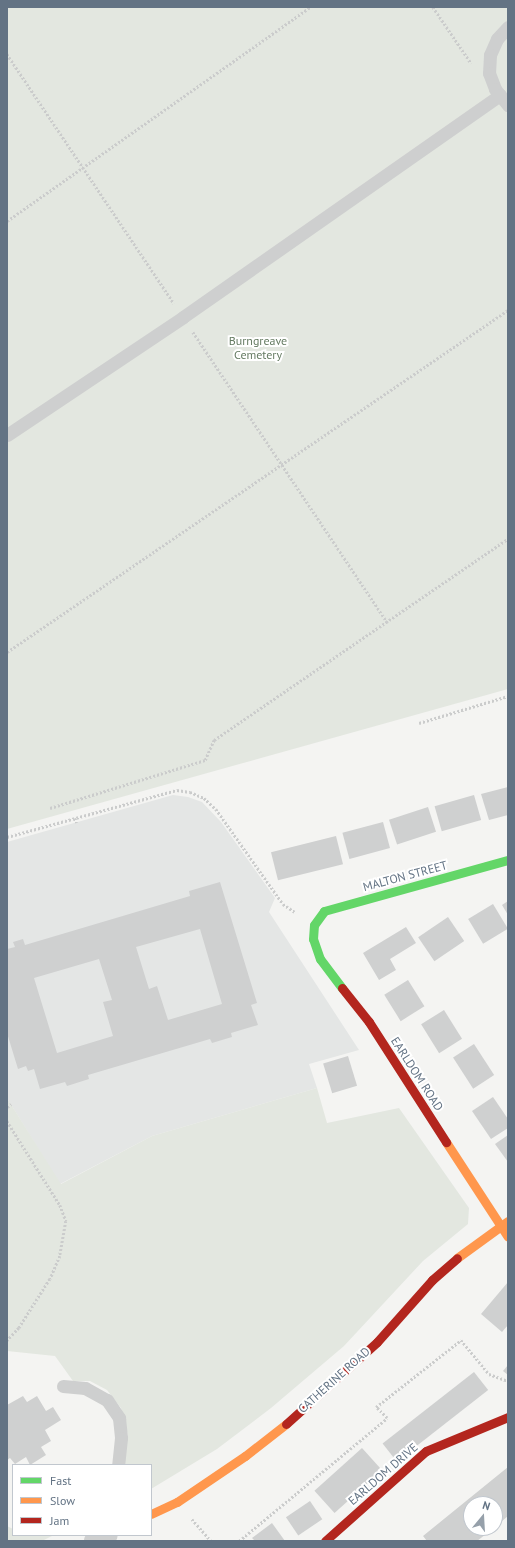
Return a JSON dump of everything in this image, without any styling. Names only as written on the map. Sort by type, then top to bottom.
[{"type":"street","name":"MALTON STREET","points":[[314,925],[324,911],[508,860]]},
{"type":"street","name":"EARLDOM ROAD","points":[[314,925],[313,939],[320,959],[369,1022],[505,1224],[508,1237]]},
{"type":"street","name":"CATHERINE ROAD","points":[[152,1514],[177,1502],[244,1456],[298,1414],[377,1342],[432,1280],[461,1254],[505,1224]]},
{"type":"street","name":"EARLDOM DRIVE","points":[[325,1541],[426,1451],[508,1417]]},
{"type":"street","points":[[95,1541],[105,1536]]},
{"type":"lane","points":[[7,435],[504,100],[495,89],[489,73],[490,56],[497,39],[508,27]]},
{"type":"lane","points":[[63,1386],[85,1388],[107,1400],[119,1418],[121,1438],[118,1464]]},
{"type":"path","points":[[7,221],[82,165],[310,7]]},
{"type":"path","points":[[433,7],[473,66]]},
{"type":"path","points":[[7,54],[183,317],[279,464],[388,623]]},
{"type":"path","points":[[7,652],[279,464],[508,310]]},
{"type":"path","points":[[50,808],[205,760],[214,740],[388,623],[508,539]]},
{"type":"path","points":[[419,723],[508,696]]},
{"type":"path","points":[[7,837],[177,790],[204,798],[216,809],[283,904],[314,925]]},
{"type":"path","points":[[75,818],[77,823]]},
{"type":"path","points":[[7,1107],[11,1104]]},
{"type":"path","points":[[7,1121],[60,1206],[66,1220],[60,1256],[50,1279],[19,1328],[7,1341]]},
{"type":"path","points":[[239,1541],[387,1418],[376,1407],[461,1340],[489,1374],[508,1381]]},
{"type":"path","points":[[177,1502],[211,1541]]},
{"type":"shaded area","points":[[173,795],[188,797],[202,802],[221,822],[275,898],[269,912],[359,1050],[309,1064],[317,1088],[152,1136],[60,1184],[7,1098],[7,842]]},
{"type":"green space","name":"Burngreave Cemetery","points":[[7,7],[508,7],[508,689],[7,829]]},
{"type":"green space","points":[[317,1088],[327,1123],[399,1108],[469,1208],[468,1224],[423,1261],[344,1346],[271,1408],[217,1449],[152,1488],[152,1464],[125,1464],[122,1459],[128,1435],[121,1408],[107,1390],[90,1381],[73,1381],[55,1356],[7,1351],[7,1098],[61,1184],[152,1136]]},
{"type":"green space","points":[[7,1526],[12,1528],[12,1536],[52,1536],[42,1541],[7,1541]]},
{"type":"building","points":[[508,787],[508,815],[489,820],[481,794]]},
{"type":"building","points":[[474,795],[481,820],[442,831],[435,806]]},
{"type":"building","points":[[428,807],[436,832],[397,844],[389,820]]},
{"type":"building","points":[[383,822],[390,848],[349,859],[342,833]]},
{"type":"building","points":[[336,836],[343,864],[278,880],[271,852]]},
{"type":"building","points":[[220,882],[257,1003],[251,1005],[258,1025],[231,1033],[232,1037],[212,1043],[210,1039],[88,1075],[89,1079],[67,1086],[65,1082],[40,1089],[34,1069],[28,1071],[26,1066],[18,1069],[7,1033],[7,949],[15,947],[13,942],[23,939],[25,945],[190,896],[189,891]],"holes":[[[200,929],[222,1004],[168,1020],[157,986],[149,989],[136,947]],[[99,959],[112,1000],[103,1002],[113,1036],[57,1053],[34,978]]]},
{"type":"building","points":[[508,901],[508,915],[502,905]]},
{"type":"building","points":[[493,904],[508,929],[483,944],[468,919]]},
{"type":"building","points":[[448,917],[464,941],[434,961],[418,937]]},
{"type":"building","points":[[406,927],[416,943],[390,959],[396,970],[379,980],[363,953]]},
{"type":"building","points":[[408,980],[424,1006],[401,1021],[384,995]]},
{"type":"building","points":[[444,1010],[462,1039],[439,1053],[421,1024]]},
{"type":"building","points":[[474,1044],[494,1075],[473,1089],[453,1058]]},
{"type":"building","points":[[348,1056],[357,1086],[332,1093],[323,1064]]},
{"type":"building","points":[[493,1097],[508,1119],[508,1128],[491,1139],[472,1111]]},
{"type":"building","points":[[508,1135],[508,1162],[495,1144]]},
{"type":"building","points":[[508,1282],[508,1325],[502,1332],[481,1314]]},
{"type":"building","points":[[508,1365],[508,1375],[503,1371]]},
{"type":"building","points":[[474,1372],[488,1390],[397,1462],[383,1443]]},
{"type":"building","points":[[23,1396],[27,1402],[37,1396],[46,1411],[53,1407],[61,1420],[45,1430],[51,1441],[41,1447],[46,1455],[32,1464],[30,1464],[26,1457],[15,1464],[10,1458],[7,1460],[7,1405]]},
{"type":"building","points":[[362,1448],[382,1470],[335,1513],[314,1491]]},
{"type":"building","points":[[508,1467],[508,1516],[503,1520],[503,1496],[472,1496]]},
{"type":"building","points":[[310,1501],[322,1519],[298,1535],[286,1517]]},
{"type":"building","points":[[463,1504],[463,1536],[484,1536],[477,1541],[427,1541],[423,1536]]},
{"type":"building","points":[[272,1523],[285,1541],[255,1541],[252,1538]]},
{"type":"traffic: fast","points":[[342,988],[320,959],[313,939],[314,925],[324,911],[508,860]]},
{"type":"traffic: slow","points":[[446,1142],[508,1237]]},
{"type":"traffic: slow","points":[[457,1258],[508,1221]]},
{"type":"traffic: slow","points":[[152,1514],[177,1502],[245,1456],[286,1424]]},
{"type":"traffic: jam","points":[[342,988],[369,1022],[446,1142]]},
{"type":"traffic: jam","points":[[286,1424],[377,1342],[432,1280],[457,1258]]},
{"type":"traffic: jam","points":[[325,1541],[426,1451],[508,1417]]}]
